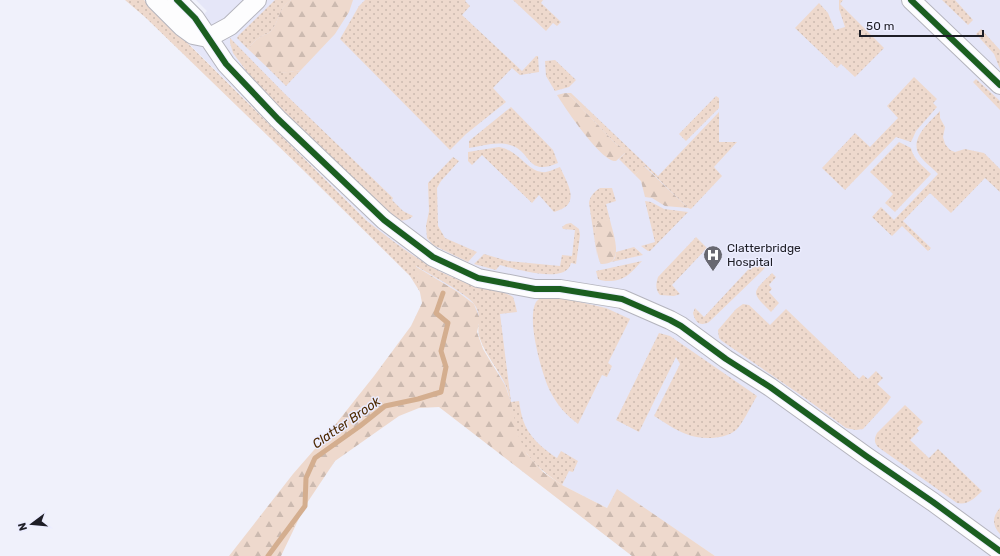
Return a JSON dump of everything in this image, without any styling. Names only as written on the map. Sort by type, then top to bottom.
[{"type":"street","points":[[155,0],[182,27],[194,35],[208,38],[230,26],[257,0]]},
{"type":"street","points":[[177,0],[195,18],[226,64],[284,124],[384,220],[433,257],[478,278],[535,289],[560,289],[622,299],[670,320],[681,326],[726,359],[770,387],[1000,551]]},
{"type":"street","points":[[911,0],[1000,85]]},
{"type":"shaded area","name":"Clatterbridge Hospital","points":[[196,0],[1000,0],[1000,556],[715,556],[617,490],[607,508],[562,485],[527,454],[474,304],[458,292],[415,266],[392,245],[182,37],[207,11]]},
{"type":"green space","points":[[125,0],[144,0],[367,221],[387,237],[418,259],[452,277],[468,283],[500,291],[513,297],[517,312],[500,314],[511,402],[519,401],[525,426],[532,437],[546,451],[557,458],[561,451],[578,461],[573,472],[569,471],[562,485],[535,463],[524,449],[520,441],[506,386],[480,339],[478,330],[479,318],[474,304],[456,289],[416,266],[420,292],[410,276],[302,169],[145,17]]},
{"type":"green space","points":[[275,0],[291,0],[283,8],[276,24],[270,32],[263,35],[248,49],[237,38],[238,36]]},
{"type":"green space","points":[[291,0],[353,0],[349,12],[335,34],[301,70],[276,73],[269,69],[248,49],[263,35],[270,32],[276,24],[283,7]]},
{"type":"green space","points":[[365,0],[466,0],[465,1],[470,6],[462,15],[522,71],[536,56],[538,56],[539,72],[520,75],[512,68],[493,88],[506,102],[466,134],[450,150],[340,39],[359,6]]},
{"type":"green space","points":[[513,0],[543,0],[541,3],[561,22],[557,26],[553,23],[546,31]]},
{"type":"green space","points":[[839,0],[843,0],[840,4],[884,48],[855,77],[841,64],[837,68],[795,28],[819,3],[828,13],[835,30],[845,27],[839,9]]},
{"type":"green space","points":[[942,0],[955,0],[973,20],[968,25]]},
{"type":"green space","points":[[981,29],[1000,50],[1000,69],[994,54],[976,34]]},
{"type":"green space","points":[[230,38],[285,94],[393,198],[392,200],[403,211],[413,216],[405,220],[396,220],[308,136],[247,72],[233,53]]},
{"type":"green space","points":[[555,60],[576,80],[569,87],[555,91],[546,76],[545,61]]},
{"type":"green space","points":[[269,69],[281,72],[301,70],[286,86]]},
{"type":"green space","points":[[914,77],[937,99],[933,103],[937,107],[916,131],[911,142],[896,137],[845,190],[822,168],[855,133],[870,147],[898,118],[887,106]]},
{"type":"green space","points":[[976,79],[1000,101],[1000,110],[973,82]]},
{"type":"green space","points":[[565,93],[571,93],[658,176],[719,112],[719,142],[737,142],[714,167],[722,176],[691,209],[688,208],[645,166],[635,175],[619,159],[625,153],[624,149],[616,144],[569,95]]},
{"type":"green space","points":[[565,93],[569,95],[616,144],[624,149],[626,152],[616,161],[610,159],[602,153],[575,122],[557,95]]},
{"type":"green space","points":[[716,96],[719,98],[719,108],[686,141],[679,134]]},
{"type":"green space","points":[[511,107],[553,150],[558,163],[540,167],[530,162],[517,148],[505,144],[489,144],[469,148],[469,141]]},
{"type":"green space","points":[[940,111],[940,118],[945,127],[943,137],[945,144],[950,150],[955,152],[965,149],[984,153],[1000,169],[1000,192],[985,178],[951,213],[930,193],[903,221],[931,248],[928,251],[902,226],[892,236],[872,217],[881,207],[894,220],[938,174],[920,156],[917,150],[917,143],[918,137],[922,131]]},
{"type":"green space","points":[[899,142],[911,148],[916,159],[931,174],[895,212],[885,203],[893,194],[870,172]]},
{"type":"green space","points":[[499,147],[512,152],[536,171],[546,172],[560,167],[569,187],[570,199],[568,205],[563,209],[554,212],[539,195],[532,203],[482,155],[472,165],[468,161],[468,152]]},
{"type":"green space","points":[[453,157],[459,161],[441,181],[437,188],[438,226],[445,238],[477,252],[468,262],[433,245],[427,238],[426,226],[429,211],[428,183]]},
{"type":"green space","points":[[644,166],[688,208],[665,206],[652,198],[645,197],[641,181],[635,175]]},
{"type":"green space","points":[[600,188],[612,188],[616,201],[606,204],[610,220],[596,226],[597,256],[589,203],[590,198]]},
{"type":"green space","points":[[645,201],[651,202],[664,209],[688,212],[650,251],[641,246],[655,242]]},
{"type":"green space","points":[[610,220],[615,240],[616,254],[613,260],[609,263],[601,264],[597,251],[595,229],[598,223]]},
{"type":"green space","points":[[571,223],[579,229],[580,235],[576,264],[571,263],[567,270],[560,273],[540,274],[500,265],[496,270],[474,264],[484,254],[508,261],[560,266],[562,255],[572,256],[575,230],[563,229],[562,227]]},
{"type":"green space","points":[[696,237],[707,248],[672,285],[680,294],[674,296],[660,295],[656,286],[658,277]]},
{"type":"green space","points":[[634,247],[643,255],[611,262],[615,258],[616,252]]},
{"type":"green space","points":[[758,259],[766,267],[709,322],[703,324],[698,323],[693,313],[695,308],[704,317]]},
{"type":"green space","points":[[642,261],[630,273],[621,279],[609,281],[598,279],[596,271]]},
{"type":"green space","points":[[415,266],[458,292],[474,304],[480,319],[477,332],[483,349],[505,385],[511,402],[518,435],[527,454],[543,472],[562,485],[607,508],[617,489],[715,556],[632,556],[439,407],[419,408],[399,416],[335,461],[305,506],[281,556],[229,556],[293,474],[327,435],[374,376],[411,326],[422,303]]},
{"type":"green space","points":[[772,273],[776,277],[769,285],[772,289],[769,292],[779,303],[771,312],[759,300],[756,292],[760,285]]},
{"type":"green space","points":[[547,296],[554,296],[606,308],[630,319],[608,363],[612,366],[607,377],[602,375],[578,424],[556,401],[550,391],[539,360],[534,333],[533,310],[537,301]]},
{"type":"green space","points":[[743,304],[749,305],[770,325],[786,309],[859,379],[863,375],[868,379],[876,371],[883,378],[877,384],[891,397],[863,429],[856,430],[846,428],[719,338],[718,330],[736,309]]},
{"type":"green space","points":[[659,333],[670,336],[757,396],[736,430],[725,436],[712,438],[692,436],[678,430],[654,416],[680,364],[676,357],[639,432],[616,420]]},
{"type":"green space","points":[[905,405],[923,422],[917,428],[919,431],[910,440],[929,458],[938,449],[982,491],[973,499],[964,503],[957,503],[878,447],[875,442],[877,433]]},
{"type":"green space","points":[[1000,508],[1000,534],[994,524],[994,518]]},
{"type":"waterway","name":"Clatter Brook","points":[[268,556],[305,506],[306,478],[315,458],[385,406],[418,399],[441,392],[446,367],[441,351],[448,323],[436,313],[443,293]]},
{"type":"cycle path","points":[[177,0],[195,18],[226,64],[278,119],[384,220],[433,257],[478,278],[535,289],[560,289],[622,299],[670,320],[681,326],[726,359],[770,387],[1000,551]]},
{"type":"cycle path","points":[[911,0],[1000,85]]},
{"type":"place","name":"Clatterbridge Hospital","points":[[713,272]]}]
